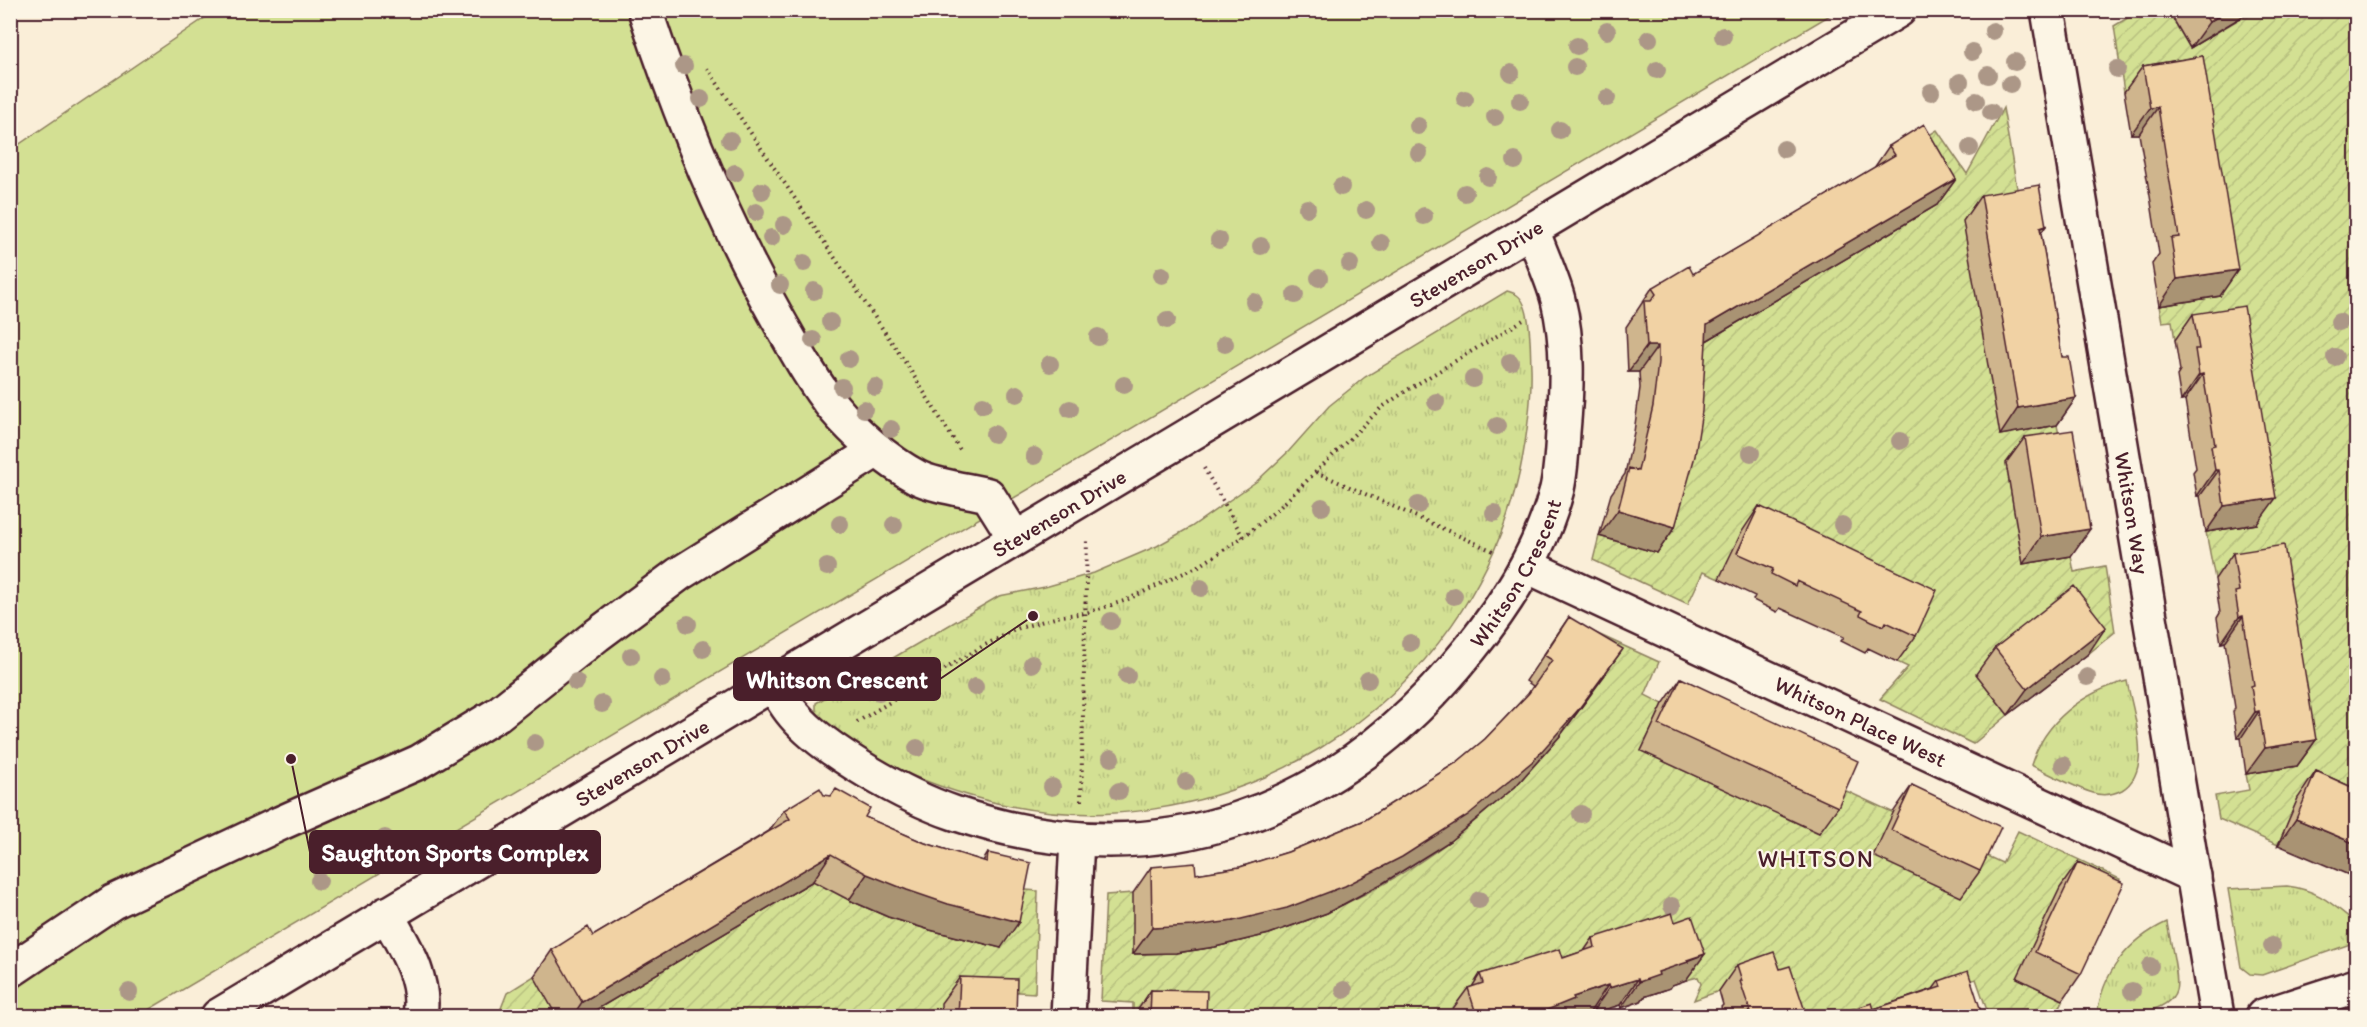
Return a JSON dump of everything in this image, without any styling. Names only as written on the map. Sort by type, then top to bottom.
[{"type":"street","name":"Stevenson Drive","points":[[218,1017],[386,914],[1899,10]]},
{"type":"street","name":"Whitson Way","points":[[2048,10],[2217,1017]]},
{"type":"street","points":[[650,25],[670,85],[712,186],[759,285],[799,357],[834,408],[877,450],[919,478],[988,495],[1015,538]]},
{"type":"street","name":"Whitson Crescent","points":[[772,683],[793,714],[825,741],[885,782],[933,806],[1030,834],[1077,840],[1106,840],[1162,836],[1229,824],[1282,803],[1334,775],[1376,744],[1451,673],[1483,633],[1527,566],[1550,511],[1557,488],[1561,460],[1567,388],[1563,324],[1558,302],[1532,229]]},
{"type":"street","points":[[10,970],[113,902],[280,823],[419,762],[498,714],[597,635],[679,574],[877,450]]},
{"type":"street","name":"Whitson Place West","points":[[1527,566],[2194,876]]},
{"type":"street","points":[[1068,1017],[1077,840]]},
{"type":"street","points":[[386,914],[417,976],[421,997],[420,1017]]},
{"type":"street","points":[[2263,1017],[2356,986]]},
{"type":"path","points":[[650,25],[694,49],[907,365],[988,495]]},
{"type":"path","points":[[825,741],[983,646],[1019,628],[1086,614],[1124,601],[1200,565],[1242,537],[1279,508],[1365,422],[1401,394],[1527,318],[1558,302]]},
{"type":"path","points":[[1186,436],[1242,537]]},
{"type":"path","points":[[1316,471],[1527,566]]},
{"type":"path","points":[[1077,840],[1081,813],[1087,496]]},
{"type":"green space","points":[[215,11],[1837,11],[138,1016],[11,1016],[11,150]]},
{"type":"green space","points":[[2139,11],[2168,11],[2190,48],[2253,11],[2356,11],[2356,823],[2298,798],[2278,845],[2219,819],[2215,796],[2249,790],[2246,774],[2297,766],[2265,571],[2215,579],[2206,532],[2257,524],[2175,340],[2172,321],[2162,322],[2159,306],[2219,296],[2124,92],[2114,26]]},
{"type":"green space","points":[[2003,108],[2021,211],[2000,434],[2057,425],[2060,440],[2006,463],[2023,563],[2071,556],[2074,572],[2105,566],[2115,632],[2088,654],[1977,675],[2008,715],[1973,744],[1880,699],[1908,667],[1897,662],[1919,617],[1719,579],[1703,572],[1688,604],[1593,560],[1599,536],[1689,351],[1937,205],[1906,150],[1937,130],[1967,174]]},
{"type":"green space","points":[[1507,291],[1522,300],[1528,318],[1531,390],[1523,455],[1496,545],[1452,625],[1392,693],[1320,748],[1239,787],[1151,809],[1060,813],[967,795],[906,773],[847,740],[816,712],[816,703],[999,596],[1045,587],[1094,573],[1157,546],[1191,527],[1257,481],[1289,451],[1329,406],[1365,377]]},
{"type":"green space","points":[[1567,620],[1659,662],[1645,695],[1663,704],[1641,751],[1819,833],[1840,788],[2002,863],[2018,831],[2120,879],[2106,909],[2017,978],[2063,1000],[2055,1016],[1989,1016],[1976,979],[1856,1016],[1780,1016],[1719,991],[1694,1000],[1701,984],[1698,977],[1686,980],[1674,942],[1450,1016],[1133,1016],[1133,1003],[1101,1001],[1106,895],[1133,893],[1176,953],[1243,940],[1305,920],[1365,894],[1420,862],[1472,823],[1520,779],[1564,730],[1604,675],[1551,643]]},
{"type":"green space","points":[[2127,681],[2139,739],[2139,755],[2132,781],[2122,790],[2106,794],[2094,793],[2031,765],[2046,735],[2068,711],[2095,693]]},
{"type":"green space","points":[[813,881],[849,900],[1013,889],[1038,891],[1035,993],[1000,991],[941,1016],[584,1016]]},
{"type":"green space","points":[[2287,886],[2317,894],[2356,923],[2356,942],[2262,975],[2250,974],[2241,967],[2228,889]]},
{"type":"green space","points":[[2167,922],[2177,976],[2176,990],[2171,998],[2164,1005],[2141,1013],[2097,1016],[2105,986],[2119,960],[2140,938]]},
{"type":"green space","points":[[534,976],[557,1016],[498,1016],[507,993]]},
{"type":"building","points":[[2202,10],[2228,10],[2209,22]]},
{"type":"building","points":[[2203,56],[2238,270],[2177,279],[2171,238],[2179,237],[2158,107],[2150,108],[2143,66]]},
{"type":"building","points":[[1924,124],[1956,179],[1707,325],[1702,411],[1695,456],[1675,527],[1618,510],[1629,468],[1638,471],[1653,406],[1658,346],[1647,346],[1644,301],[1651,301],[1656,294],[1652,288],[1689,266],[1693,274],[1895,155],[1889,146]]},
{"type":"building","points":[[2039,185],[2046,226],[2040,228],[2062,357],[2069,357],[2076,398],[2018,408],[1981,195]]},
{"type":"building","points":[[2244,306],[2276,498],[2224,506],[2219,470],[2215,470],[2211,446],[2215,445],[2203,374],[2199,375],[2195,349],[2199,349],[2193,314]]},
{"type":"building","points":[[2073,430],[2090,529],[2041,537],[2025,437]]},
{"type":"building","points":[[1759,506],[1937,590],[1916,636],[1886,622],[1884,626],[1872,621],[1860,615],[1862,611],[1797,581],[1795,586],[1771,574],[1773,569],[1737,553]]},
{"type":"building","points":[[2284,545],[2316,740],[2265,748],[2259,711],[2255,712],[2251,686],[2254,685],[2243,616],[2239,617],[2235,592],[2239,591],[2233,553]]},
{"type":"building","points":[[2074,586],[2106,627],[2027,689],[1995,648]]},
{"type":"building","points":[[1569,617],[1623,649],[1578,710],[1533,761],[1468,815],[1402,857],[1345,886],[1287,908],[1233,921],[1152,928],[1151,867],[1195,863],[1196,874],[1240,867],[1288,852],[1365,820],[1456,763],[1485,739],[1529,693],[1552,660],[1544,655]]},
{"type":"building","points":[[1681,678],[1858,761],[1838,807],[1659,725]]},
{"type":"building","points":[[2316,771],[2356,789],[2356,844],[2296,819]]},
{"type":"building","points":[[1912,785],[2001,827],[1980,871],[1891,830]]},
{"type":"building","points":[[820,788],[824,795],[831,796],[836,789],[870,808],[865,817],[925,843],[987,862],[988,853],[1031,863],[1019,922],[948,904],[907,890],[867,874],[831,854],[582,1002],[552,950],[588,927],[593,936],[790,819],[784,810]]},
{"type":"building","points":[[2078,862],[2124,883],[2081,974],[2035,952]]},
{"type":"building","points":[[1672,913],[1675,922],[1692,916],[1705,954],[1639,982],[1638,979],[1609,988],[1608,985],[1573,997],[1574,999],[1530,1017],[1527,1014],[1519,1017],[1477,1017],[1468,988],[1483,983],[1480,974],[1560,949],[1563,958],[1595,947],[1593,938]]},
{"type":"building","points":[[1774,952],[1780,969],[1790,966],[1807,1017],[1749,1017],[1747,1012],[1750,1011],[1737,965]]},
{"type":"building","points":[[1968,971],[1983,1017],[1844,1017],[1843,1012],[1872,1003],[1874,1009],[1941,987],[1939,981]]},
{"type":"building","points":[[960,977],[1017,979],[1016,1017],[958,1017]]},
{"type":"building","points":[[1151,990],[1207,991],[1206,1017],[1150,1017]]},
{"type":"place","name":"Whitson Crescent","points":[[1033,616]]},
{"type":"place","name":"Saughton Sports Complex","points":[[291,759]]},
{"type":"district","name":"WHITSON","points":[[1816,859]]}]
